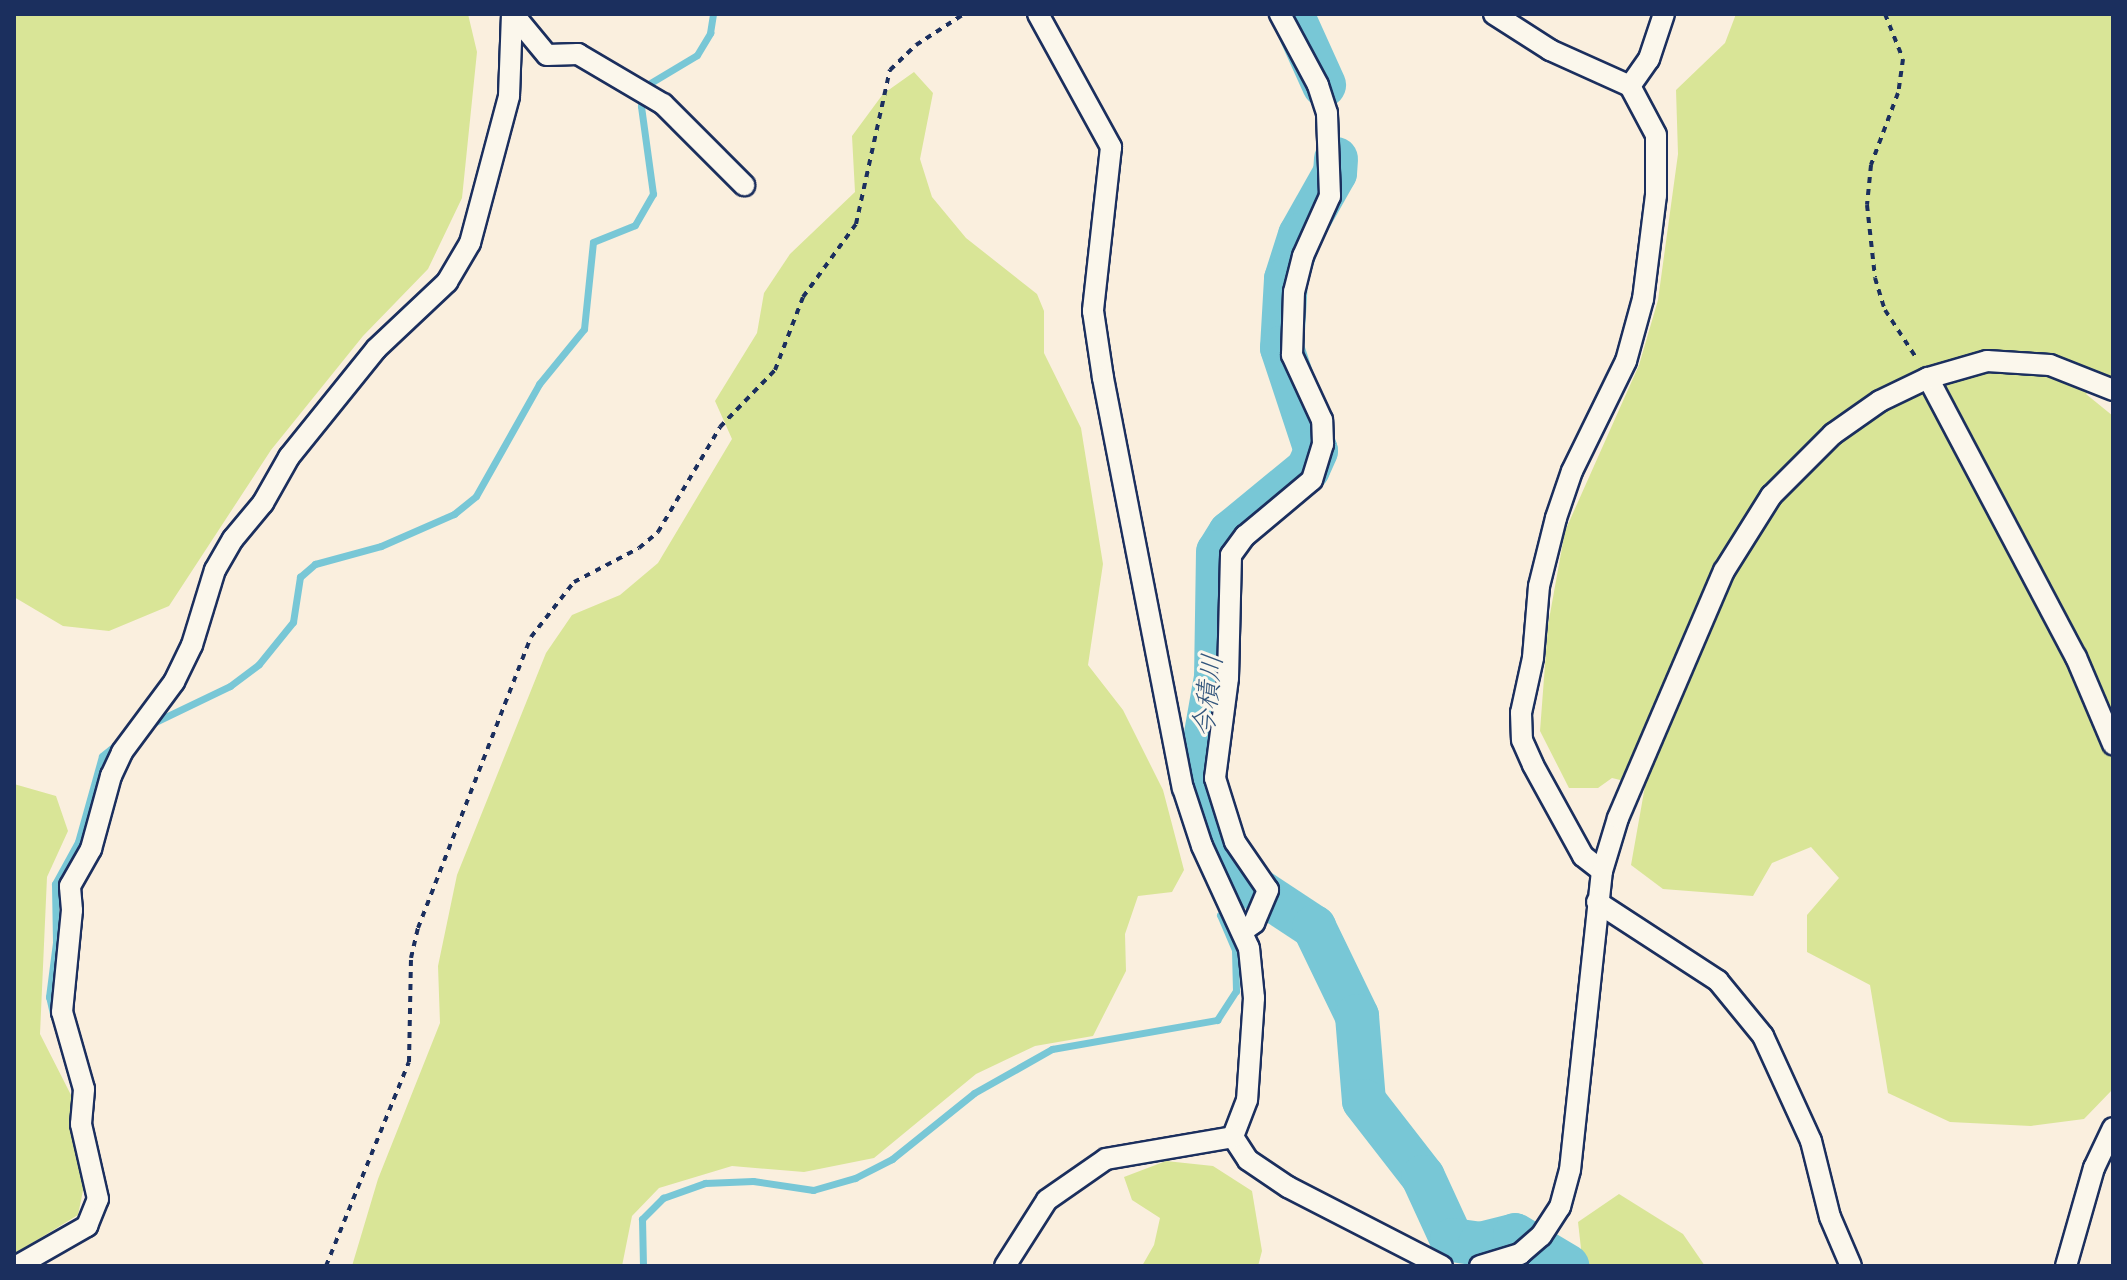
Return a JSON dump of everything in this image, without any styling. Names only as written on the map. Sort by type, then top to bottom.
[{"type":"street","points":[[512,14],[547,55],[578,54],[663,104],[744,185]]},
{"type":"street","points":[[17,1266],[87,1226],[98,1199],[81,1124],[84,1089],[62,1012],[72,910],[70,886],[91,849],[111,776],[122,752],[174,682],[192,645],[215,570],[233,539],[263,503],[289,457],[376,349],[447,282],[470,243],[509,96],[512,14]]},
{"type":"street","points":[[1038,14],[1111,147],[1093,311],[1103,378],[1183,788],[1202,846],[1243,931],[1254,998],[1247,1100],[1233,1137]]},
{"type":"street","points":[[1243,931],[1254,923],[1268,890],[1235,842],[1221,810],[1215,778],[1228,678],[1231,555],[1245,536],[1312,480],[1323,444],[1322,420],[1292,355],[1294,292],[1303,256],[1330,196],[1327,113],[1318,85],[1280,14]]},
{"type":"street","points":[[1494,14],[1550,50],[1630,86],[1656,135],[1650,264],[1626,361],[1572,471],[1556,518],[1539,586],[1533,658],[1521,713],[1522,740],[1533,765],[1583,856],[1602,871]]},
{"type":"street","points":[[1630,86],[1649,59],[1664,14]]},
{"type":"street","points":[[1480,1266],[1525,1260],[1560,1207],[1570,1170],[1602,871],[1623,805],[1724,571],[1771,496],[1833,434],[1880,401],[1928,378],[1987,361],[2050,365],[2113,390]]},
{"type":"street","points":[[1928,378],[2055,614],[2113,744]]},
{"type":"street","points":[[1597,902],[1718,981],[1763,1036],[1811,1141],[1830,1217],[1851,1266]]},
{"type":"street","points":[[2066,1266],[2094,1168],[2113,1128]]},
{"type":"street","points":[[1005,1266],[1047,1200],[1106,1159],[1233,1137]]},
{"type":"street","points":[[1233,1137],[1248,1160],[1288,1187],[1442,1266]]},
{"type":"path","points":[[326,1266],[409,1062],[411,958],[418,928],[531,637],[574,582],[639,548],[658,532],[720,427],[775,370],[803,297],[856,224],[890,70],[916,45],[964,14]]},
{"type":"path","points":[[1885,14],[1903,59],[1898,93],[1871,165],[1867,205],[1875,278],[1885,310],[1928,378]]},
{"type":"green space","points":[[14,14],[468,14],[477,52],[462,198],[428,269],[363,336],[271,450],[169,606],[109,631],[63,626],[14,597]]},
{"type":"green space","points":[[1736,14],[2113,14],[2113,381],[2086,394],[2113,416],[2113,1089],[2084,1119],[2031,1126],[1950,1122],[1888,1093],[1870,985],[1807,952],[1807,915],[1839,878],[1811,847],[1772,863],[1753,896],[1663,889],[1631,865],[1645,786],[1612,778],[1598,788],[1569,788],[1540,731],[1548,625],[1565,531],[1639,365],[1658,300],[1678,154],[1676,90],[1725,43]]},
{"type":"green space","points":[[914,72],[933,93],[920,159],[932,197],[966,238],[1037,294],[1044,311],[1044,353],[1081,428],[1103,564],[1088,665],[1123,710],[1163,790],[1184,870],[1172,892],[1138,896],[1125,934],[1126,971],[1093,1036],[1035,1046],[976,1074],[874,1158],[804,1172],[732,1166],[659,1188],[632,1216],[622,1266],[352,1266],[378,1179],[440,1023],[438,966],[457,875],[546,653],[572,615],[620,595],[658,563],[732,439],[715,401],[757,333],[764,293],[790,254],[855,192],[852,136],[883,94]]},
{"type":"green space","points":[[14,784],[56,796],[68,831],[47,877],[40,1034],[71,1095],[85,1181],[78,1215],[14,1254]]},
{"type":"green space","points":[[1166,1161],[1213,1166],[1252,1191],[1262,1251],[1258,1266],[1142,1266],[1154,1245],[1160,1218],[1132,1200],[1124,1177]]},
{"type":"green space","points":[[1619,1194],[1683,1234],[1705,1266],[1583,1266],[1578,1222]]},
{"type":"waterway","points":[[151,724],[230,686],[259,664],[293,622],[300,577],[315,564],[381,546],[454,514],[476,496],[539,384],[584,329],[593,242],[635,225],[653,194],[641,106],[647,85],[697,55],[710,33],[713,14]]},
{"type":"waterway","name":"今積川","points":[[1292,14],[1324,85]]},
{"type":"waterway","name":"今積川","points":[[1336,159],[1335,173],[1300,235],[1286,279],[1282,348],[1316,451],[1308,469],[1230,533],[1218,552],[1216,677],[1202,756],[1206,794],[1227,852],[1250,885],[1314,927],[1357,1016],[1364,1101],[1423,1177],[1452,1240],[1480,1244],[1515,1235],[1567,1266]]},
{"type":"waterway","points":[[54,1018],[49,997],[56,942],[55,884],[78,842],[102,756],[119,742]]},
{"type":"waterway","points":[[643,1266],[642,1219],[663,1198],[705,1183],[753,1181],[813,1190],[855,1178],[892,1159],[974,1093],[1052,1049],[1217,1020],[1236,991],[1235,950],[1220,915],[1250,900],[1250,885]]}]
